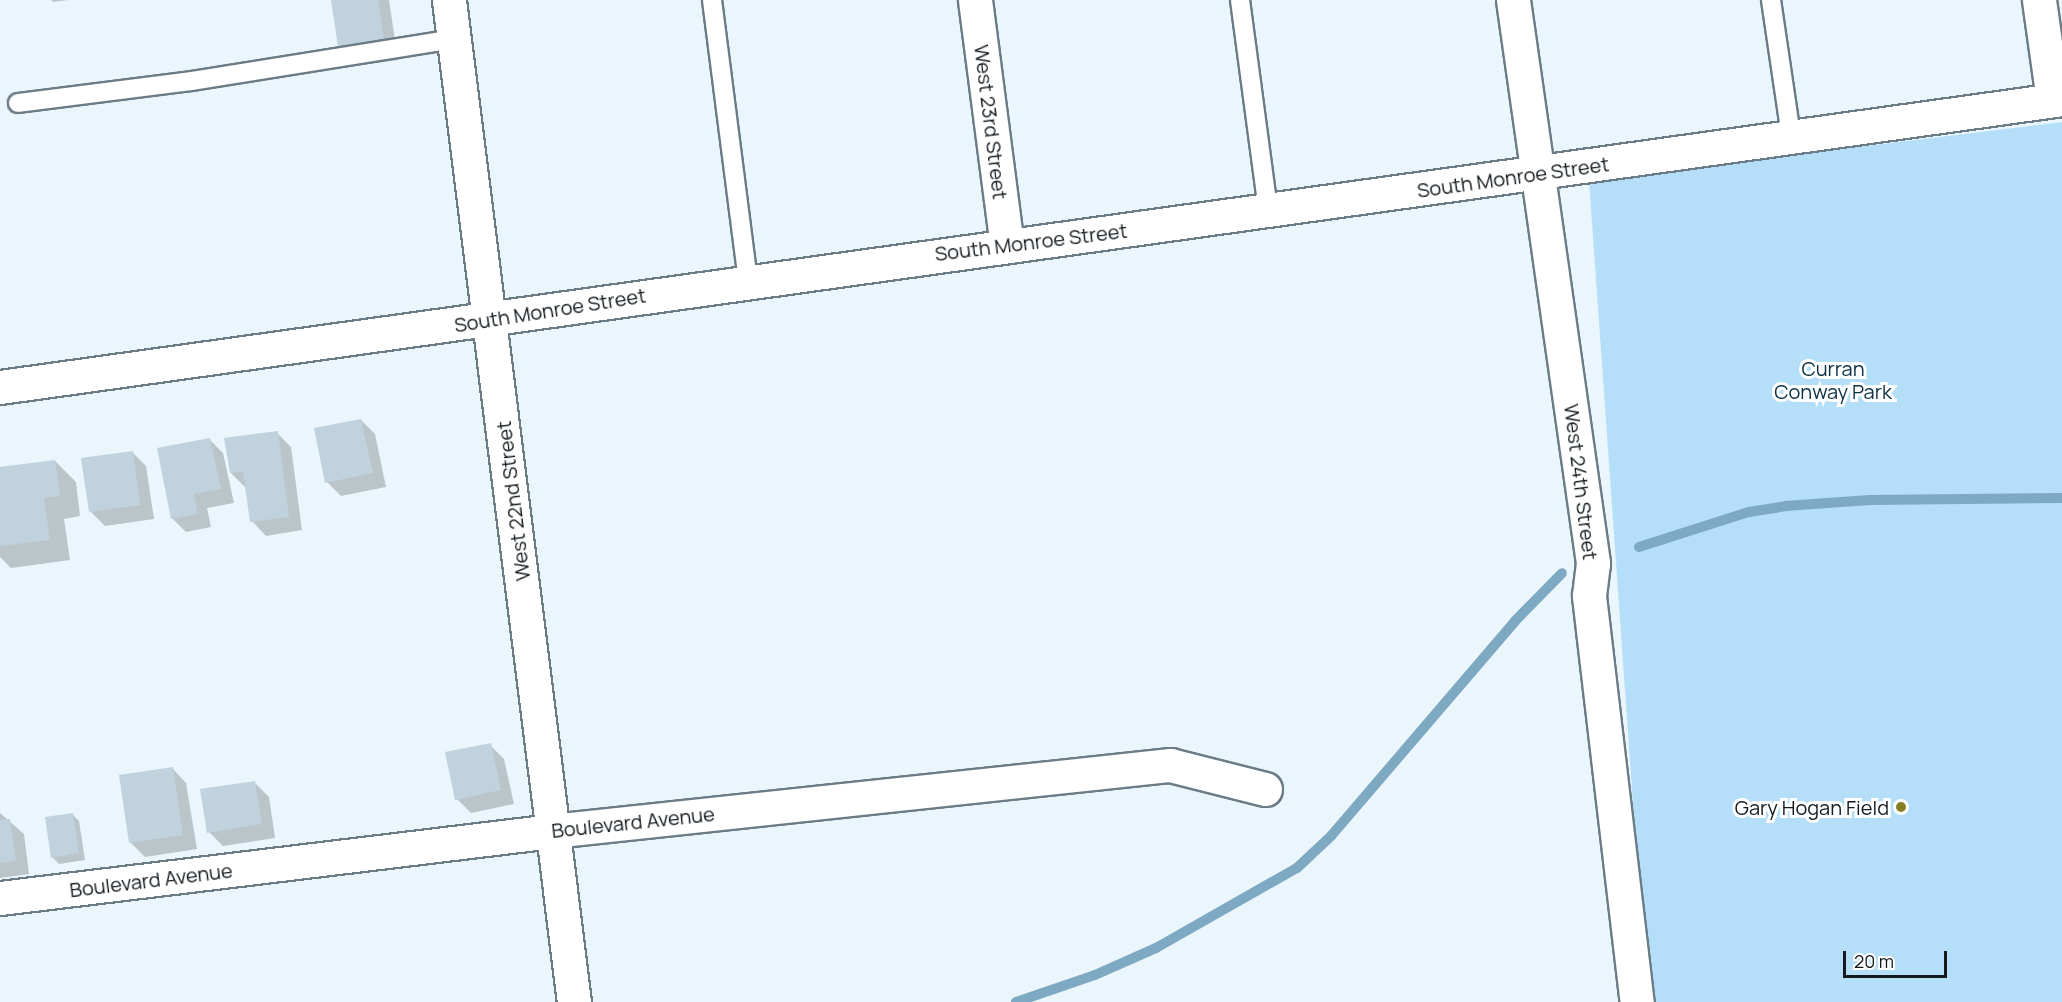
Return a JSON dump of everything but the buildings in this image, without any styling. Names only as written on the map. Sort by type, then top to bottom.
[{"type":"street","name":"West 22nd Street","points":[[449,0],[492,320],[574,1002]]},
{"type":"street","name":"West 23rd Street","points":[[975,0],[1007,245]]},
{"type":"street","name":"West 24th Street","points":[[1513,0],[1540,174],[1593,563],[1589,596],[1637,1002]]},
{"type":"street","points":[[2040,0],[2058,99]]},
{"type":"street","name":"South Monroe Street","points":[[0,387],[492,320],[748,280],[1540,174],[1791,135],[2058,99]]},
{"type":"street","name":"Boulevard Avenue","points":[[0,898],[552,831],[1170,765],[1265,789]]},
{"type":"lane","points":[[712,0],[748,280]]},
{"type":"lane","points":[[1240,0],[1268,211]]},
{"type":"lane","points":[[1771,0],[1791,135]]},
{"type":"lane","points":[[18,103],[192,81],[454,39]]},
{"type":"green space","name":"Curran Conway Park","points":[[2062,122],[2062,1002],[1647,1002],[1589,180]]},
{"type":"waterway","points":[[1639,547],[1749,512],[1785,506],[1870,500],[2062,498]]},
{"type":"waterway","points":[[1016,1002],[1095,975],[1156,948],[1297,868],[1331,836],[1515,621],[1562,573]]},
{"type":"place","name":"Gary Hogan Field","points":[[1901,807]]}]
